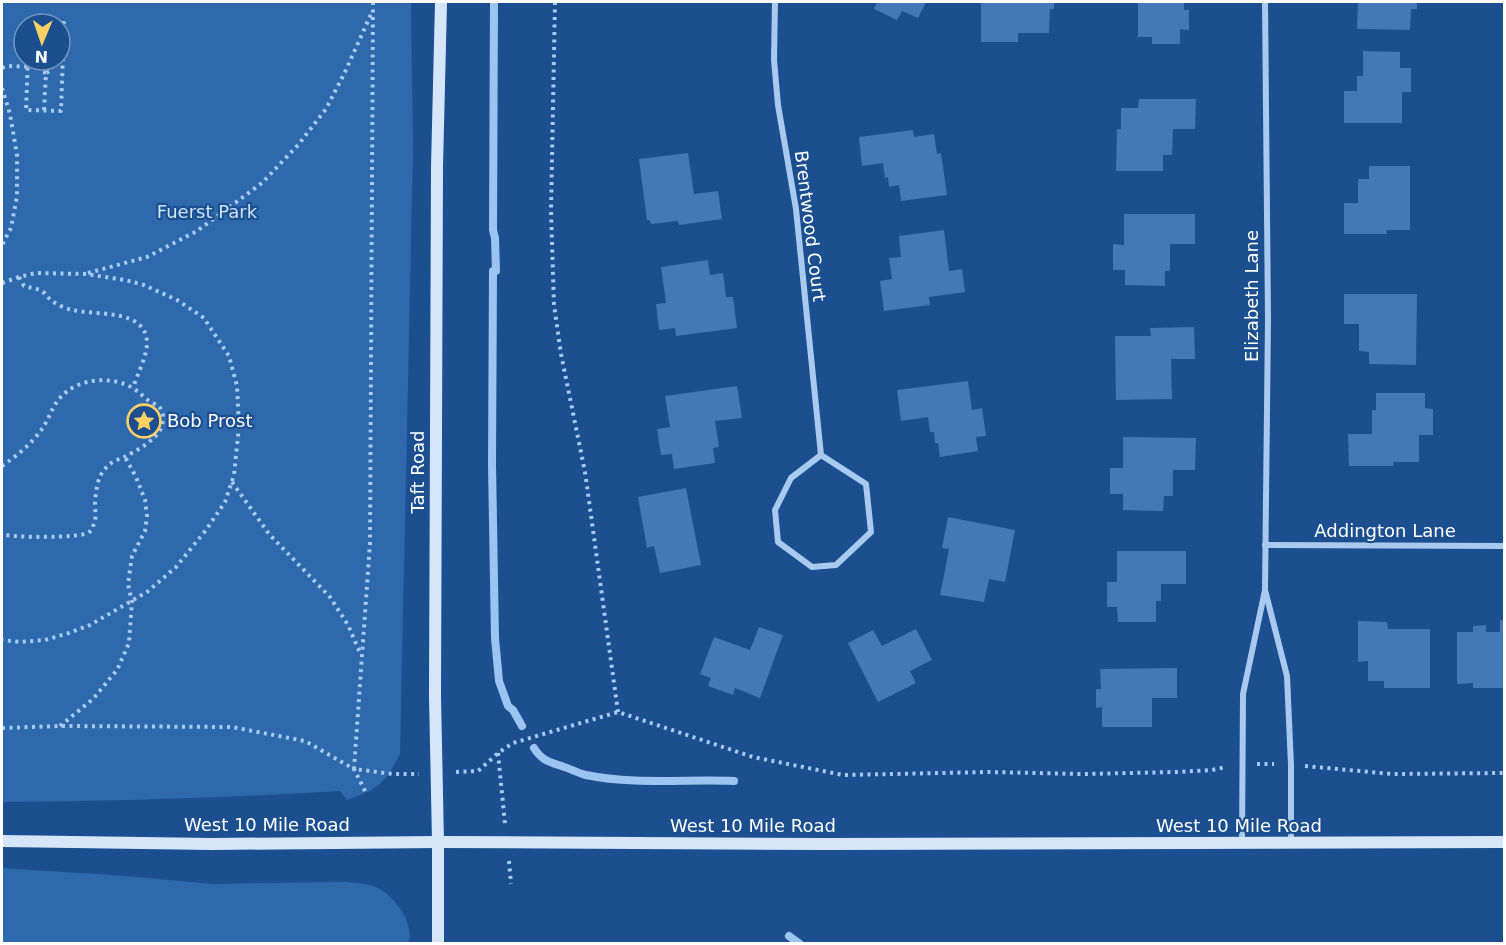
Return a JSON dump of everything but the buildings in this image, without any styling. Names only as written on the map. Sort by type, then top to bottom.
[{"type":"main road","name":"Taft Road","points":[[438,944],[435,696],[437,167],[441,2]]},
{"type":"main road","name":"West 10 Mile Road","points":[[2,841],[212,844],[1504,842]]},
{"type":"street","name":"Brentwood Court","points":[[775,2],[774,60],[778,105],[796,209],[820,455]]},
{"type":"street","name":"Elizabeth Lane","points":[[1265,2],[1268,307],[1266,590],[1287,676],[1291,765],[1291,843]]},
{"type":"street","points":[[820,455],[866,484],[871,532],[836,565],[812,567],[778,542],[775,510],[791,478],[820,455]]},
{"type":"street","name":"Addington Lane","points":[[1265,545],[1504,546]]},
{"type":"street","name":"Elizabeth Lane","points":[[1242,844],[1243,694],[1266,590]]},
{"type":"path","points":[[367,795],[354,769],[370,543],[373,2]]},
{"type":"path","points":[[555,2],[552,211],[554,305],[561,354],[585,472],[618,712]]},
{"type":"path","points":[[85,274],[147,257],[197,231],[262,183],[298,145],[326,109],[373,8]]},
{"type":"path","points":[[27,72],[26,110],[61,111],[62,72]]},
{"type":"path","points":[[44,110],[46,73]]},
{"type":"path","points":[[2,88],[10,114],[17,155],[17,196],[10,228],[2,245]]},
{"type":"path","points":[[2,283],[36,273],[85,274],[144,285],[177,300],[204,318],[229,356],[237,386],[239,426],[234,475],[225,502],[176,567],[147,592],[90,626],[45,640],[21,642],[2,640]]},
{"type":"path","points":[[19,277],[24,286],[40,290],[53,302],[71,310],[117,315],[140,324],[145,333],[147,345],[133,388]]},
{"type":"path","points":[[2,466],[16,457],[40,432],[56,402],[71,388],[86,382],[116,382],[133,388],[162,410],[163,421],[159,432],[149,442],[113,461],[100,476],[95,502],[95,520],[89,532],[70,536],[15,537],[2,534]]},
{"type":"path","points":[[60,726],[93,699],[117,670],[129,643],[132,602],[128,584],[132,556],[145,531],[147,516],[145,500],[125,456]]},
{"type":"path","points":[[232,482],[269,534],[330,597],[348,625],[362,656]]},
{"type":"path","points":[[478,771],[513,743],[618,712],[753,757],[843,775],[989,772],[1083,774],[1176,772],[1224,767]]},
{"type":"path","points":[[2,728],[60,726],[232,728],[305,741],[354,769],[393,774]]},
{"type":"path","points":[[498,753],[503,796]]},
{"type":"path","points":[[1258,764],[1275,764]]},
{"type":"path","points":[[1306,766],[1392,774],[1504,773]]},
{"type":"green space","name":"Fuerst Park","points":[[2,2],[411,2],[413,150],[400,754],[380,784],[347,800],[340,791],[2,802]]},
{"type":"green space","points":[[2,868],[212,884],[344,882],[365,884],[378,888],[391,897],[406,920],[410,936],[408,944],[2,943]]},
{"type":"waterway","points":[[494,2],[493,230],[496,271],[493,271],[492,464],[495,638],[499,681],[508,706],[513,710],[522,726]]},
{"type":"waterway","points":[[534,748],[540,756],[550,762],[583,774],[604,778],[641,781],[734,781]]},
{"type":"waterway","points":[[789,936],[800,944]]},
{"type":"place","name":"Bob Prost","points":[[144,421]]}]
